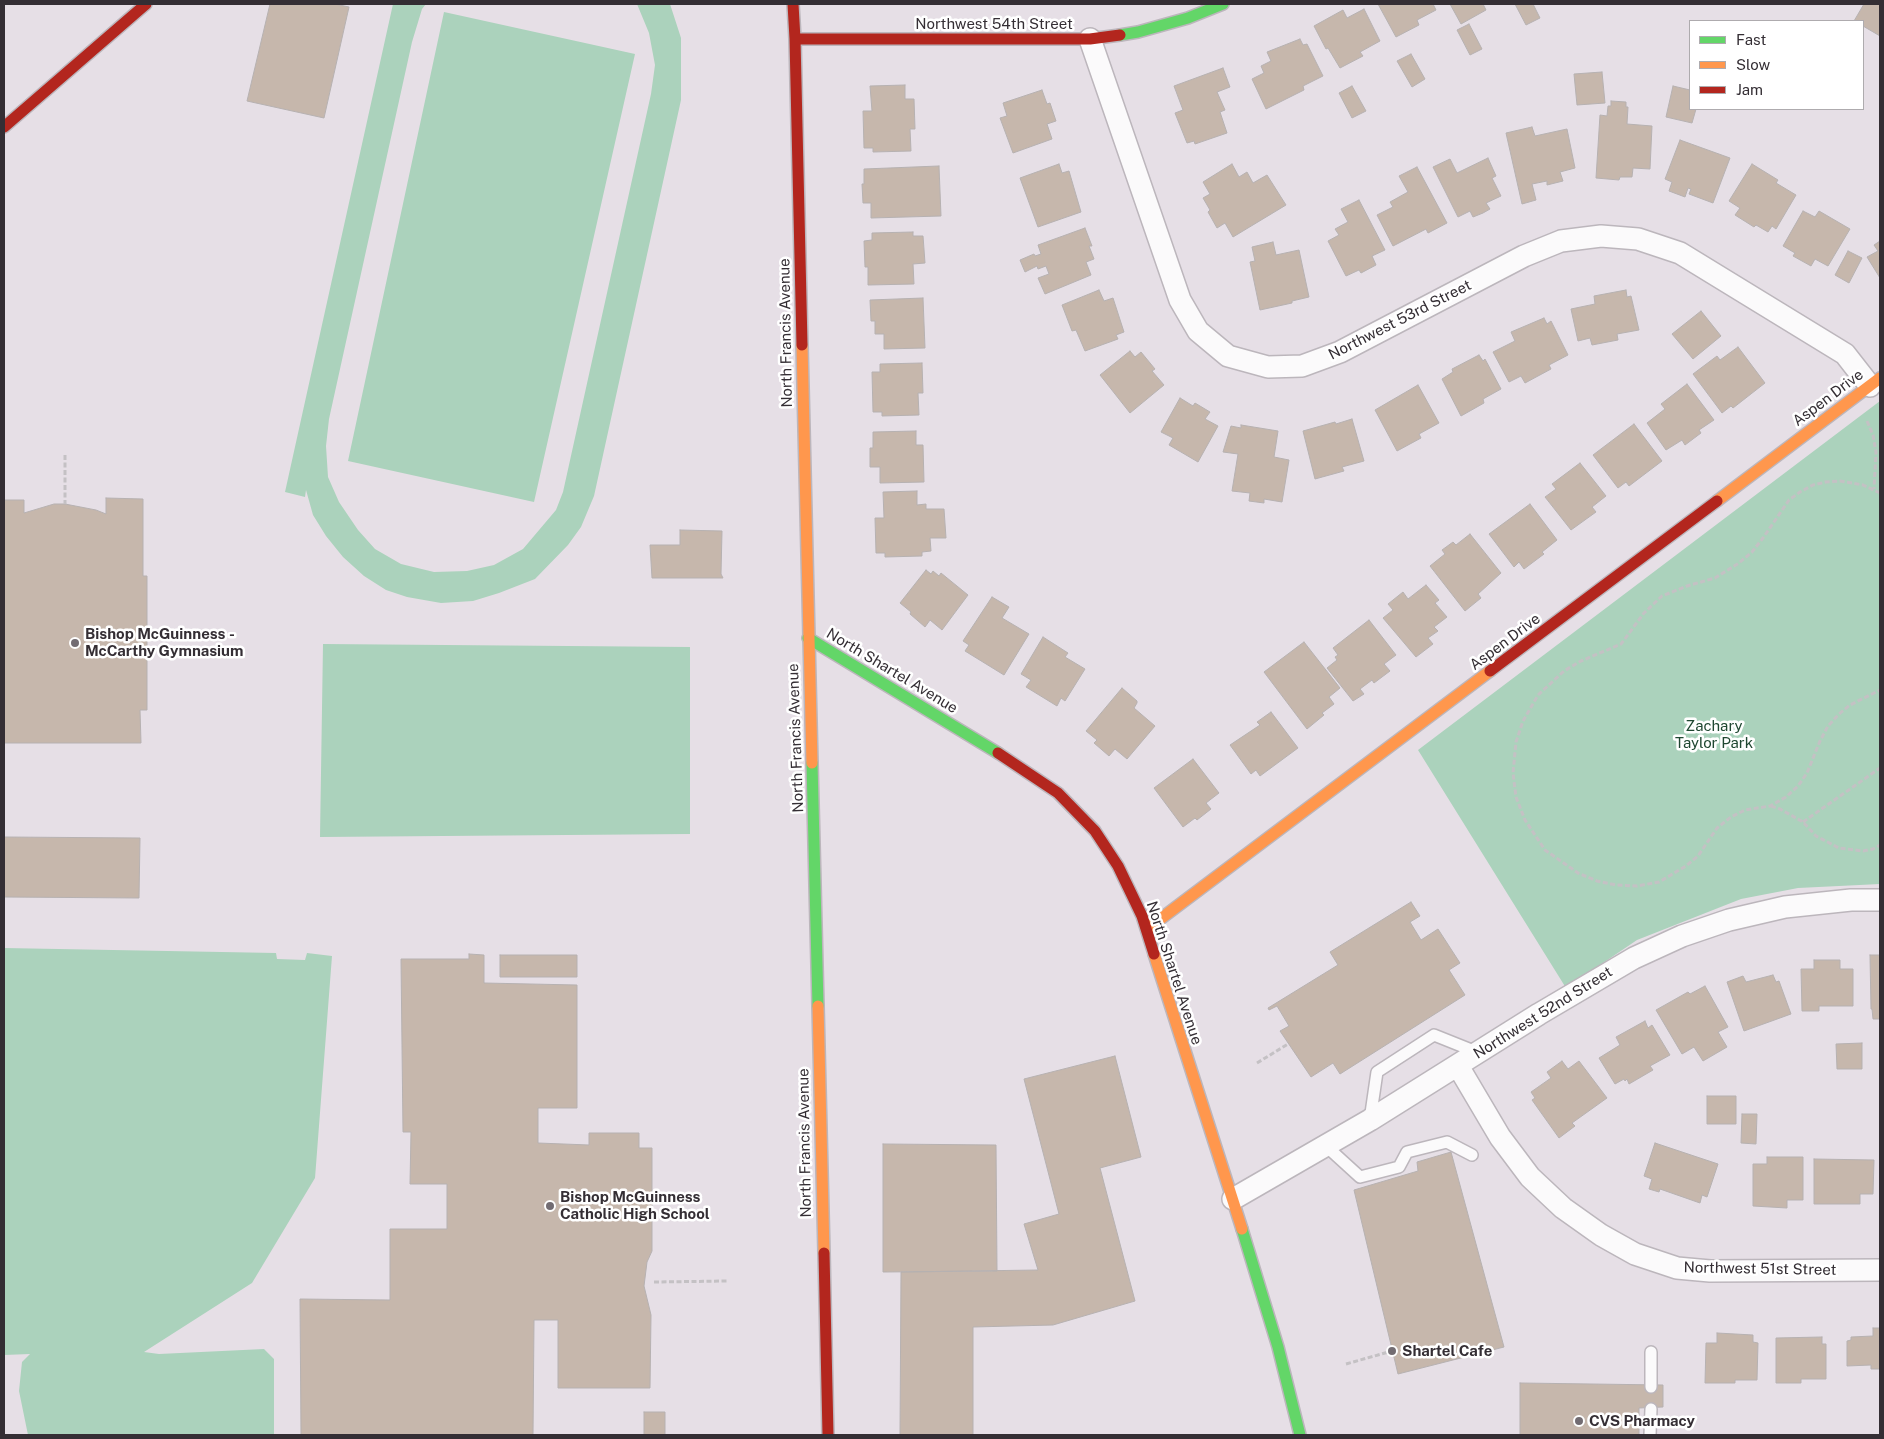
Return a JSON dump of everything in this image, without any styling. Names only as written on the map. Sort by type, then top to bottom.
[{"type":"street","points":[[4,127],[146,4]]},
{"type":"street","points":[[793,4],[795,39]]},
{"type":"street","name":"Northwest 54th Street","points":[[795,39],[1090,38],[1138,32],[1188,18],[1223,4]]},
{"type":"street","name":"Northwest 53rd Street","points":[[1090,38],[1180,300],[1198,331],[1228,356],[1268,367],[1302,366],[1340,352],[1524,256],[1560,241],[1601,236],[1638,239],[1680,252],[1845,354],[1868,387]]},
{"type":"street","name":"North Francis Avenue","points":[[795,39],[828,1435]]},
{"type":"street","name":"Aspen Drive","points":[[1147,930],[1868,387]]},
{"type":"street","name":"North Shartel Avenue","points":[[808,638],[1016,764],[1058,794],[1095,830],[1118,866],[1147,930],[1278,1347],[1300,1435]]},
{"type":"street","name":"Northwest 52nd Street","points":[[1233,1199],[1370,1120],[1634,958],[1682,936],[1729,920],[1785,907],[1851,900],[1880,900]]},
{"type":"street","name":"Northwest 51st Street","points":[[1458,1066],[1500,1137],[1530,1178],[1563,1208],[1601,1235],[1635,1254],[1677,1268],[1710,1271],[1880,1270]]},
{"type":"lane","points":[[1370,1120],[1377,1072],[1434,1035],[1479,1053]]},
{"type":"lane","points":[[1326,1146],[1360,1178],[1399,1167],[1407,1152],[1446,1142],[1472,1155]]},
{"type":"lane","points":[[1651,1352],[1651,1387]]},
{"type":"lane","points":[[1650,1435],[1651,1409]]},
{"type":"path","points":[[1868,387],[1862,411],[1873,435],[1876,452],[1874,489]]},
{"type":"path","points":[[65,455],[65,504]]},
{"type":"path","points":[[1880,493],[1874,489],[1852,482],[1826,482],[1813,485],[1800,492],[1789,500],[1763,538],[1739,563],[1715,578],[1662,596],[1644,613],[1621,644],[1580,661],[1558,675],[1538,695],[1529,708],[1516,742],[1513,772],[1516,796],[1525,820],[1545,850],[1578,873],[1597,881],[1616,885],[1637,886],[1658,882],[1686,866],[1698,856],[1717,828],[1730,816],[1746,810],[1770,806],[1798,786],[1808,773],[1828,726],[1850,704],[1880,690]]},
{"type":"path","points":[[1802,822],[1880,768]]},
{"type":"path","points":[[1770,806],[1780,809],[1802,822],[1816,836],[1839,848],[1863,850],[1873,849],[1880,845]]},
{"type":"path","points":[[1257,1063],[1288,1044]]},
{"type":"path","points":[[654,1282],[728,1281]]},
{"type":"path","points":[[1346,1364],[1392,1351]]},
{"type":"green space","points":[[393,4],[426,4],[422,9],[412,42],[329,419],[326,446],[328,477],[339,502],[358,530],[375,549],[401,564],[434,572],[467,571],[494,565],[523,549],[556,510],[563,492],[651,94],[655,65],[649,33],[637,4],[670,4],[681,38],[681,100],[594,496],[581,527],[568,545],[535,579],[473,601],[441,603],[407,597],[386,590],[364,576],[343,557],[326,536],[313,515],[306,490],[305,497],[285,492]]},
{"type":"green space","points":[[444,12],[635,54],[534,502],[348,461]]},
{"type":"green space","name":"Zachary Taylor Park","points":[[1880,401],[1880,884],[1798,888],[1741,899],[1637,940],[1566,988],[1418,750]]},
{"type":"green space","points":[[323,644],[690,647],[690,834],[320,837]]},
{"type":"green space","points":[[4,948],[276,953],[277,959],[305,960],[307,953],[332,956],[315,1178],[252,1283],[144,1352],[159,1354],[264,1349],[274,1359],[274,1435],[28,1435],[19,1391],[22,1362],[30,1354],[4,1355]]},
{"type":"building","points":[[270,4],[335,4],[349,7],[324,118],[247,101]]},
{"type":"building","points":[[1378,4],[1433,4],[1436,10],[1417,20],[1419,25],[1396,37]]},
{"type":"building","points":[[1450,4],[1483,4],[1486,10],[1461,24]]},
{"type":"building","points":[[1515,4],[1533,4],[1540,18],[1526,25]]},
{"type":"building","points":[[1864,4],[1880,4],[1880,36],[1864,27],[1864,20],[1855,20]]},
{"type":"building","points":[[1364,9],[1380,41],[1360,52],[1363,56],[1340,68],[1328,48],[1326,49],[1314,26],[1343,10],[1347,18]]},
{"type":"building","points":[[1469,24],[1482,49],[1470,55],[1457,30]]},
{"type":"building","points":[[1300,39],[1303,45],[1307,44],[1323,76],[1303,86],[1304,90],[1266,109],[1252,79],[1264,73],[1261,66],[1271,61],[1267,52]]},
{"type":"building","points":[[1411,54],[1425,79],[1412,87],[1397,61]]},
{"type":"building","points":[[1223,68],[1230,87],[1217,92],[1225,110],[1220,112],[1227,133],[1195,144],[1194,141],[1187,143],[1175,113],[1183,110],[1174,86]]},
{"type":"building","points":[[1602,72],[1605,103],[1577,105],[1574,74]]},
{"type":"building","points":[[905,85],[905,99],[914,99],[915,129],[910,129],[911,151],[873,152],[873,148],[864,148],[863,111],[872,111],[870,86]]},
{"type":"building","points":[[1352,86],[1366,111],[1352,118],[1339,93]]},
{"type":"building","points":[[1673,86],[1689,90],[1689,110],[1696,110],[1692,123],[1666,117]]},
{"type":"building","points":[[1042,90],[1047,104],[1050,103],[1056,121],[1047,124],[1052,139],[1013,153],[1000,118],[1007,116],[1003,103]]},
{"type":"building","points":[[1611,101],[1626,102],[1626,107],[1628,107],[1627,124],[1652,126],[1650,169],[1633,168],[1632,177],[1620,177],[1619,180],[1596,178],[1600,115],[1607,116],[1608,106],[1611,106]]},
{"type":"building","points":[[1532,127],[1535,136],[1567,129],[1575,168],[1560,172],[1563,181],[1547,185],[1547,181],[1532,184],[1536,200],[1522,204],[1506,133]]},
{"type":"building","points":[[1680,140],[1730,158],[1713,203],[1689,194],[1691,189],[1688,188],[1685,197],[1669,191],[1672,182],[1665,179]]},
{"type":"building","points":[[1488,158],[1496,176],[1492,178],[1501,196],[1486,203],[1490,209],[1483,213],[1473,217],[1470,211],[1458,217],[1433,167],[1450,159],[1457,173]]},
{"type":"building","points":[[1059,164],[1062,173],[1069,171],[1081,212],[1038,227],[1020,178]]},
{"type":"building","points":[[1232,164],[1239,177],[1247,172],[1253,183],[1267,175],[1286,205],[1233,237],[1225,223],[1217,228],[1203,198],[1210,194],[1203,182]]},
{"type":"building","points":[[1752,164],[1778,180],[1776,183],[1796,195],[1776,229],[1772,226],[1768,232],[1756,225],[1754,227],[1735,215],[1740,208],[1729,201]]},
{"type":"building","points":[[939,166],[941,216],[871,218],[871,203],[863,203],[862,184],[864,184],[864,169]]},
{"type":"building","points":[[1417,167],[1447,223],[1428,233],[1426,229],[1393,246],[1377,215],[1393,207],[1390,202],[1408,192],[1399,176]]},
{"type":"building","points":[[1359,200],[1385,250],[1372,256],[1376,265],[1361,273],[1359,270],[1346,276],[1328,241],[1339,235],[1335,229],[1348,222],[1341,209]]},
{"type":"building","points":[[1803,211],[1815,217],[1819,211],[1850,229],[1828,266],[1815,259],[1811,266],[1793,256],[1795,253],[1783,246]]},
{"type":"building","points":[[1085,228],[1092,246],[1089,246],[1094,259],[1086,262],[1091,275],[1045,294],[1038,278],[1049,274],[1046,266],[1038,269],[1037,266],[1025,272],[1020,260],[1034,254],[1035,256],[1041,254],[1038,245]]},
{"type":"building","points":[[913,232],[913,236],[923,236],[925,263],[913,264],[914,284],[868,285],[868,267],[865,267],[864,241],[872,240],[872,233]]},
{"type":"building","points":[[1880,241],[1880,278],[1867,257],[1878,251],[1874,245]]},
{"type":"building","points":[[1273,242],[1276,255],[1299,250],[1309,297],[1260,310],[1250,262],[1255,261],[1252,247]]},
{"type":"building","points":[[1848,251],[1862,258],[1849,283],[1835,275]]},
{"type":"building","points":[[1099,290],[1104,301],[1113,298],[1124,332],[1116,335],[1118,339],[1085,351],[1076,330],[1072,331],[1062,305]]},
{"type":"building","points":[[1626,290],[1627,297],[1631,296],[1639,330],[1617,334],[1618,340],[1592,345],[1590,338],[1578,341],[1571,309],[1595,304],[1594,296]]},
{"type":"building","points":[[923,298],[925,348],[884,349],[884,334],[875,334],[875,321],[871,321],[870,300]]},
{"type":"building","points":[[1701,311],[1721,336],[1693,359],[1672,334]]},
{"type":"building","points":[[1544,318],[1547,324],[1551,321],[1568,355],[1549,365],[1551,369],[1525,383],[1521,376],[1509,382],[1493,352],[1515,341],[1511,332]]},
{"type":"building","points":[[1738,347],[1765,383],[1733,408],[1731,406],[1722,413],[1693,374],[1717,356],[1720,360]]},
{"type":"building","points":[[1130,351],[1135,357],[1141,352],[1155,369],[1152,371],[1164,385],[1130,413],[1100,375]]},
{"type":"building","points":[[1479,355],[1483,361],[1485,359],[1501,389],[1483,399],[1484,403],[1461,416],[1442,379],[1453,372],[1452,369]]},
{"type":"building","points":[[922,363],[923,393],[918,393],[919,415],[882,416],[882,412],[873,412],[872,372],[880,372],[880,364]]},
{"type":"building","points":[[1687,384],[1714,420],[1699,430],[1701,433],[1685,445],[1682,440],[1666,450],[1647,423],[1665,409],[1661,404]]},
{"type":"building","points":[[1418,385],[1439,423],[1419,434],[1421,438],[1397,451],[1375,410]]},
{"type":"building","points":[[1180,398],[1193,406],[1195,403],[1210,412],[1205,419],[1218,426],[1198,462],[1169,445],[1173,438],[1161,432]]},
{"type":"building","points":[[1352,419],[1364,461],[1342,467],[1344,471],[1315,479],[1303,431]]},
{"type":"building","points":[[1634,424],[1662,461],[1629,486],[1626,482],[1618,488],[1593,455]]},
{"type":"building","points":[[1241,425],[1278,431],[1274,457],[1289,460],[1282,502],[1264,499],[1264,503],[1249,501],[1250,493],[1232,491],[1238,454],[1223,452],[1231,426],[1241,428]]},
{"type":"building","points":[[916,431],[916,445],[923,445],[924,482],[880,483],[880,467],[870,467],[870,448],[873,448],[873,432]]},
{"type":"building","points":[[1580,463],[1606,496],[1592,507],[1596,512],[1571,530],[1545,497],[1556,489],[1552,484]]},
{"type":"building","points":[[917,491],[917,505],[926,504],[926,509],[944,509],[946,538],[930,538],[931,551],[922,552],[922,556],[885,557],[885,553],[876,553],[875,518],[884,518],[883,492]]},
{"type":"building","name":"Bishop McGuinness - McCarthy Gymnasium","points":[[106,498],[143,499],[143,576],[147,576],[147,710],[140,710],[141,743],[4,743],[4,500],[24,500],[24,513],[54,504],[65,504],[96,510],[106,514]]},
{"type":"building","points":[[1530,504],[1557,540],[1542,552],[1544,554],[1524,569],[1519,562],[1514,567],[1489,534]]},
{"type":"building","points":[[680,530],[722,531],[721,574],[723,578],[652,578],[650,545],[680,545]]},
{"type":"building","points":[[1470,534],[1501,573],[1478,594],[1481,598],[1465,611],[1430,566],[1445,554],[1442,550],[1453,542],[1456,545]]},
{"type":"building","points":[[926,570],[931,574],[933,571],[939,576],[941,573],[968,595],[942,630],[930,620],[925,627],[900,603]]},
{"type":"building","points":[[1426,585],[1439,600],[1435,603],[1447,617],[1434,627],[1438,631],[1428,638],[1433,644],[1416,657],[1383,618],[1393,610],[1388,604],[1403,592],[1408,599]]},
{"type":"building","points":[[992,597],[1009,607],[1002,618],[1029,634],[1004,675],[965,651],[969,645],[963,641]]},
{"type":"building","points":[[1369,620],[1396,655],[1384,664],[1390,671],[1374,683],[1372,680],[1360,689],[1364,694],[1353,701],[1327,668],[1337,660],[1335,657],[1338,655],[1333,648]]},
{"type":"building","points":[[1043,637],[1068,653],[1065,657],[1085,669],[1065,701],[1061,698],[1057,706],[1026,687],[1031,680],[1021,674]]},
{"type":"building","points":[[1304,642],[1340,688],[1329,697],[1334,704],[1322,713],[1324,715],[1307,729],[1264,672]]},
{"type":"building","points":[[1122,688],[1137,701],[1134,708],[1155,726],[1127,759],[1115,749],[1109,756],[1094,743],[1097,740],[1086,731]]},
{"type":"building","points":[[1271,712],[1298,748],[1260,776],[1256,770],[1251,774],[1230,745],[1260,725],[1257,722]]},
{"type":"building","points":[[1193,759],[1219,793],[1206,803],[1211,809],[1197,820],[1195,818],[1183,827],[1154,788]]},
{"type":"building","points":[[4,837],[140,838],[139,898],[4,897]]},
{"type":"building","points":[[1411,902],[1420,916],[1410,922],[1421,940],[1438,929],[1460,963],[1449,970],[1465,995],[1340,1074],[1333,1063],[1311,1077],[1280,1031],[1289,1026],[1277,1006],[1269,1010],[1268,1008],[1338,965],[1330,952]]},
{"type":"building","name":"Bishop McGuinness Catholic High School","points":[[469,954],[484,955],[484,983],[577,985],[577,1108],[538,1108],[538,1143],[589,1145],[589,1133],[639,1133],[639,1148],[652,1148],[652,1251],[647,1262],[644,1286],[651,1315],[650,1388],[558,1388],[558,1320],[534,1320],[533,1435],[301,1435],[300,1299],[390,1300],[390,1229],[447,1229],[447,1184],[410,1184],[411,1132],[403,1132],[401,959],[469,959]]},
{"type":"building","points":[[500,955],[577,955],[577,977],[500,977]]},
{"type":"building","points":[[1870,955],[1880,955],[1880,1019],[1873,1019],[1871,1009]]},
{"type":"building","points":[[1814,960],[1840,960],[1840,969],[1853,969],[1853,1006],[1819,1006],[1819,1011],[1802,1011],[1801,969],[1814,969]]},
{"type":"building","points":[[1773,975],[1776,982],[1779,981],[1791,1014],[1744,1031],[1727,982],[1743,976],[1746,982]]},
{"type":"building","points":[[1705,986],[1728,1027],[1718,1032],[1727,1047],[1703,1061],[1694,1047],[1682,1054],[1656,1010],[1688,992],[1690,994]]},
{"type":"building","points":[[1645,1021],[1648,1028],[1652,1025],[1670,1055],[1650,1066],[1653,1070],[1629,1084],[1627,1079],[1625,1081],[1624,1079],[1615,1084],[1599,1058],[1620,1045],[1616,1037]]},
{"type":"building","points":[[1862,1043],[1862,1069],[1837,1069],[1836,1044]]},
{"type":"building","points":[[1115,1056],[1141,1157],[1100,1168],[1135,1301],[1053,1325],[973,1327],[973,1435],[900,1435],[901,1272],[1038,1270],[1024,1224],[1059,1214],[1024,1079]]},
{"type":"building","points":[[1562,1061],[1568,1069],[1579,1061],[1607,1098],[1572,1123],[1575,1126],[1559,1138],[1532,1100],[1535,1098],[1531,1092],[1551,1078],[1547,1072]]},
{"type":"building","points":[[1707,1096],[1736,1096],[1736,1124],[1707,1124]]},
{"type":"building","points":[[1742,1114],[1757,1114],[1756,1144],[1741,1143]]},
{"type":"building","points":[[1655,1143],[1718,1164],[1707,1197],[1702,1195],[1700,1203],[1660,1189],[1659,1192],[1649,1189],[1652,1179],[1644,1176]]},
{"type":"building","points":[[883,1144],[996,1145],[997,1271],[883,1272]]},
{"type":"building","points":[[1451,1152],[1504,1347],[1398,1374],[1354,1190],[1418,1171],[1417,1162]]},
{"type":"building","points":[[1767,1157],[1803,1157],[1803,1200],[1787,1200],[1787,1208],[1753,1206],[1753,1164],[1767,1164]]},
{"type":"building","points":[[1814,1159],[1874,1160],[1873,1194],[1860,1194],[1860,1204],[1814,1204]]},
{"type":"building","points":[[1873,1328],[1880,1328],[1880,1369],[1871,1369],[1871,1365],[1847,1366],[1847,1341],[1851,1340],[1851,1337],[1873,1336]]},
{"type":"building","points":[[1717,1333],[1753,1335],[1753,1342],[1758,1343],[1757,1380],[1735,1380],[1735,1383],[1705,1383],[1706,1343],[1717,1343]]},
{"type":"building","points":[[1822,1337],[1822,1344],[1826,1344],[1826,1379],[1801,1379],[1801,1383],[1776,1383],[1776,1338]]},
{"type":"building","name":"CVS Pharmacy","points":[[1520,1383],[1663,1385],[1663,1407],[1639,1408],[1639,1435],[1520,1435]]},
{"type":"building","points":[[644,1412],[665,1412],[665,1435],[644,1435]]},
{"type":"traffic: fast","points":[[1120,35],[1188,18],[1223,4]]},
{"type":"traffic: fast","points":[[808,638],[998,753]]},
{"type":"traffic: fast","points":[[812,763],[818,1006]]},
{"type":"traffic: fast","points":[[1242,1229],[1278,1347],[1300,1435]]},
{"type":"traffic: slow","points":[[802,345],[812,763]]},
{"type":"traffic: slow","points":[[1717,501],[1880,378]]},
{"type":"traffic: slow","points":[[1147,929],[1490,671]]},
{"type":"traffic: slow","points":[[1154,954],[1242,1229]]},
{"type":"traffic: slow","points":[[818,1006],[824,1253]]},
{"type":"traffic: jam","points":[[4,127],[146,4]]},
{"type":"traffic: jam","points":[[793,4],[795,39],[1090,39],[1120,35]]},
{"type":"traffic: jam","points":[[795,39],[802,345]]},
{"type":"traffic: jam","points":[[1490,671],[1717,501]]},
{"type":"traffic: jam","points":[[998,753],[1058,793],[1095,831],[1118,866],[1142,916],[1154,954]]},
{"type":"traffic: jam","points":[[824,1253],[828,1435]]},
{"type":"place","name":"Bishop McGuinness - McCarthy Gymnasium","points":[[75,643]]},
{"type":"place","name":"Bishop McGuinness Catholic High School","points":[[550,1206]]},
{"type":"place","name":"Shartel Cafe","points":[[1392,1351]]},
{"type":"place","name":"CVS Pharmacy","points":[[1579,1421]]}]
